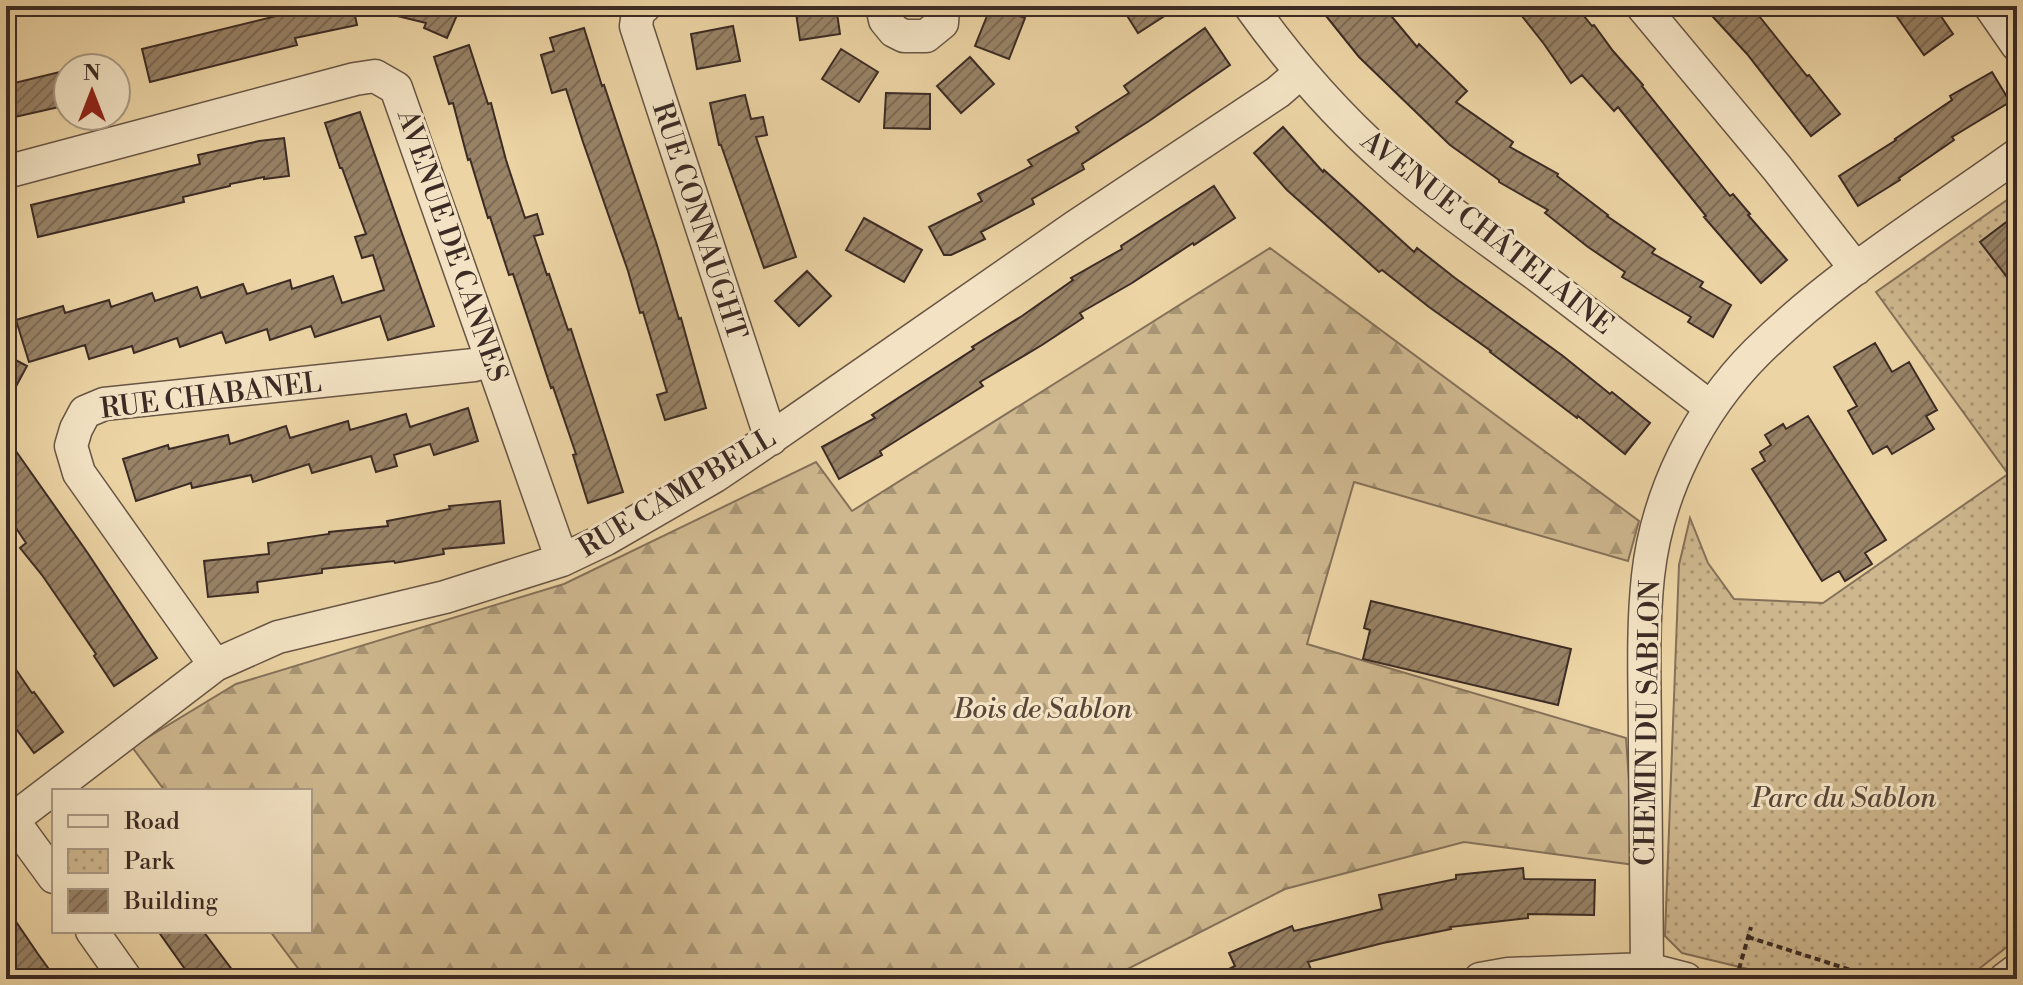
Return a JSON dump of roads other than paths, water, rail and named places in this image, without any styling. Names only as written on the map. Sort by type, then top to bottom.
[{"type":"street","name":"RUE CONNAUGHT","points":[[645,6],[638,12],[636,26],[771,439]]},
{"type":"street","points":[[882,6],[885,20],[894,31],[904,36],[926,36],[942,23],[943,6]]},
{"type":"street","name":"AVENUE CHÂTELAINE","points":[[1250,6],[1301,72],[1399,170],[1710,407]]},
{"type":"street","points":[[1642,6],[1777,168],[1856,269]]},
{"type":"street","points":[[1990,6],[2017,45]]},
{"type":"street","name":"RUE CAMPBELL","points":[[9,816],[215,665],[278,637],[445,597],[562,560],[606,539],[715,476],[771,439],[1075,227],[1278,92],[1301,72]]},
{"type":"street","name":"AVENUE DE CANNES","points":[[6,172],[355,79],[375,76],[396,88],[562,560]]},
{"type":"street","name":"CHEMIN DU SABLON","points":[[1647,969],[1645,660],[1648,573],[1667,498],[1686,450],[1710,407],[1756,353],[1793,319],[1856,269],[2017,155]]},
{"type":"street","name":"RUE CHABANEL","points":[[215,665],[79,473],[71,446],[85,412],[104,404],[474,365],[490,359]]},
{"type":"street","points":[[9,816],[52,874]]},
{"type":"street","points":[[93,933],[126,979]]},
{"type":"street","points":[[1480,979],[1508,974],[1647,969],[1686,979]]},
{"type":"street","points":[[2005,979],[2017,970]]},
{"type":"park label","name":"Bois de Sablon","points":[[1043,709]]},
{"type":"park label","name":"Parc du Sablon","points":[[1844,798]]}]
